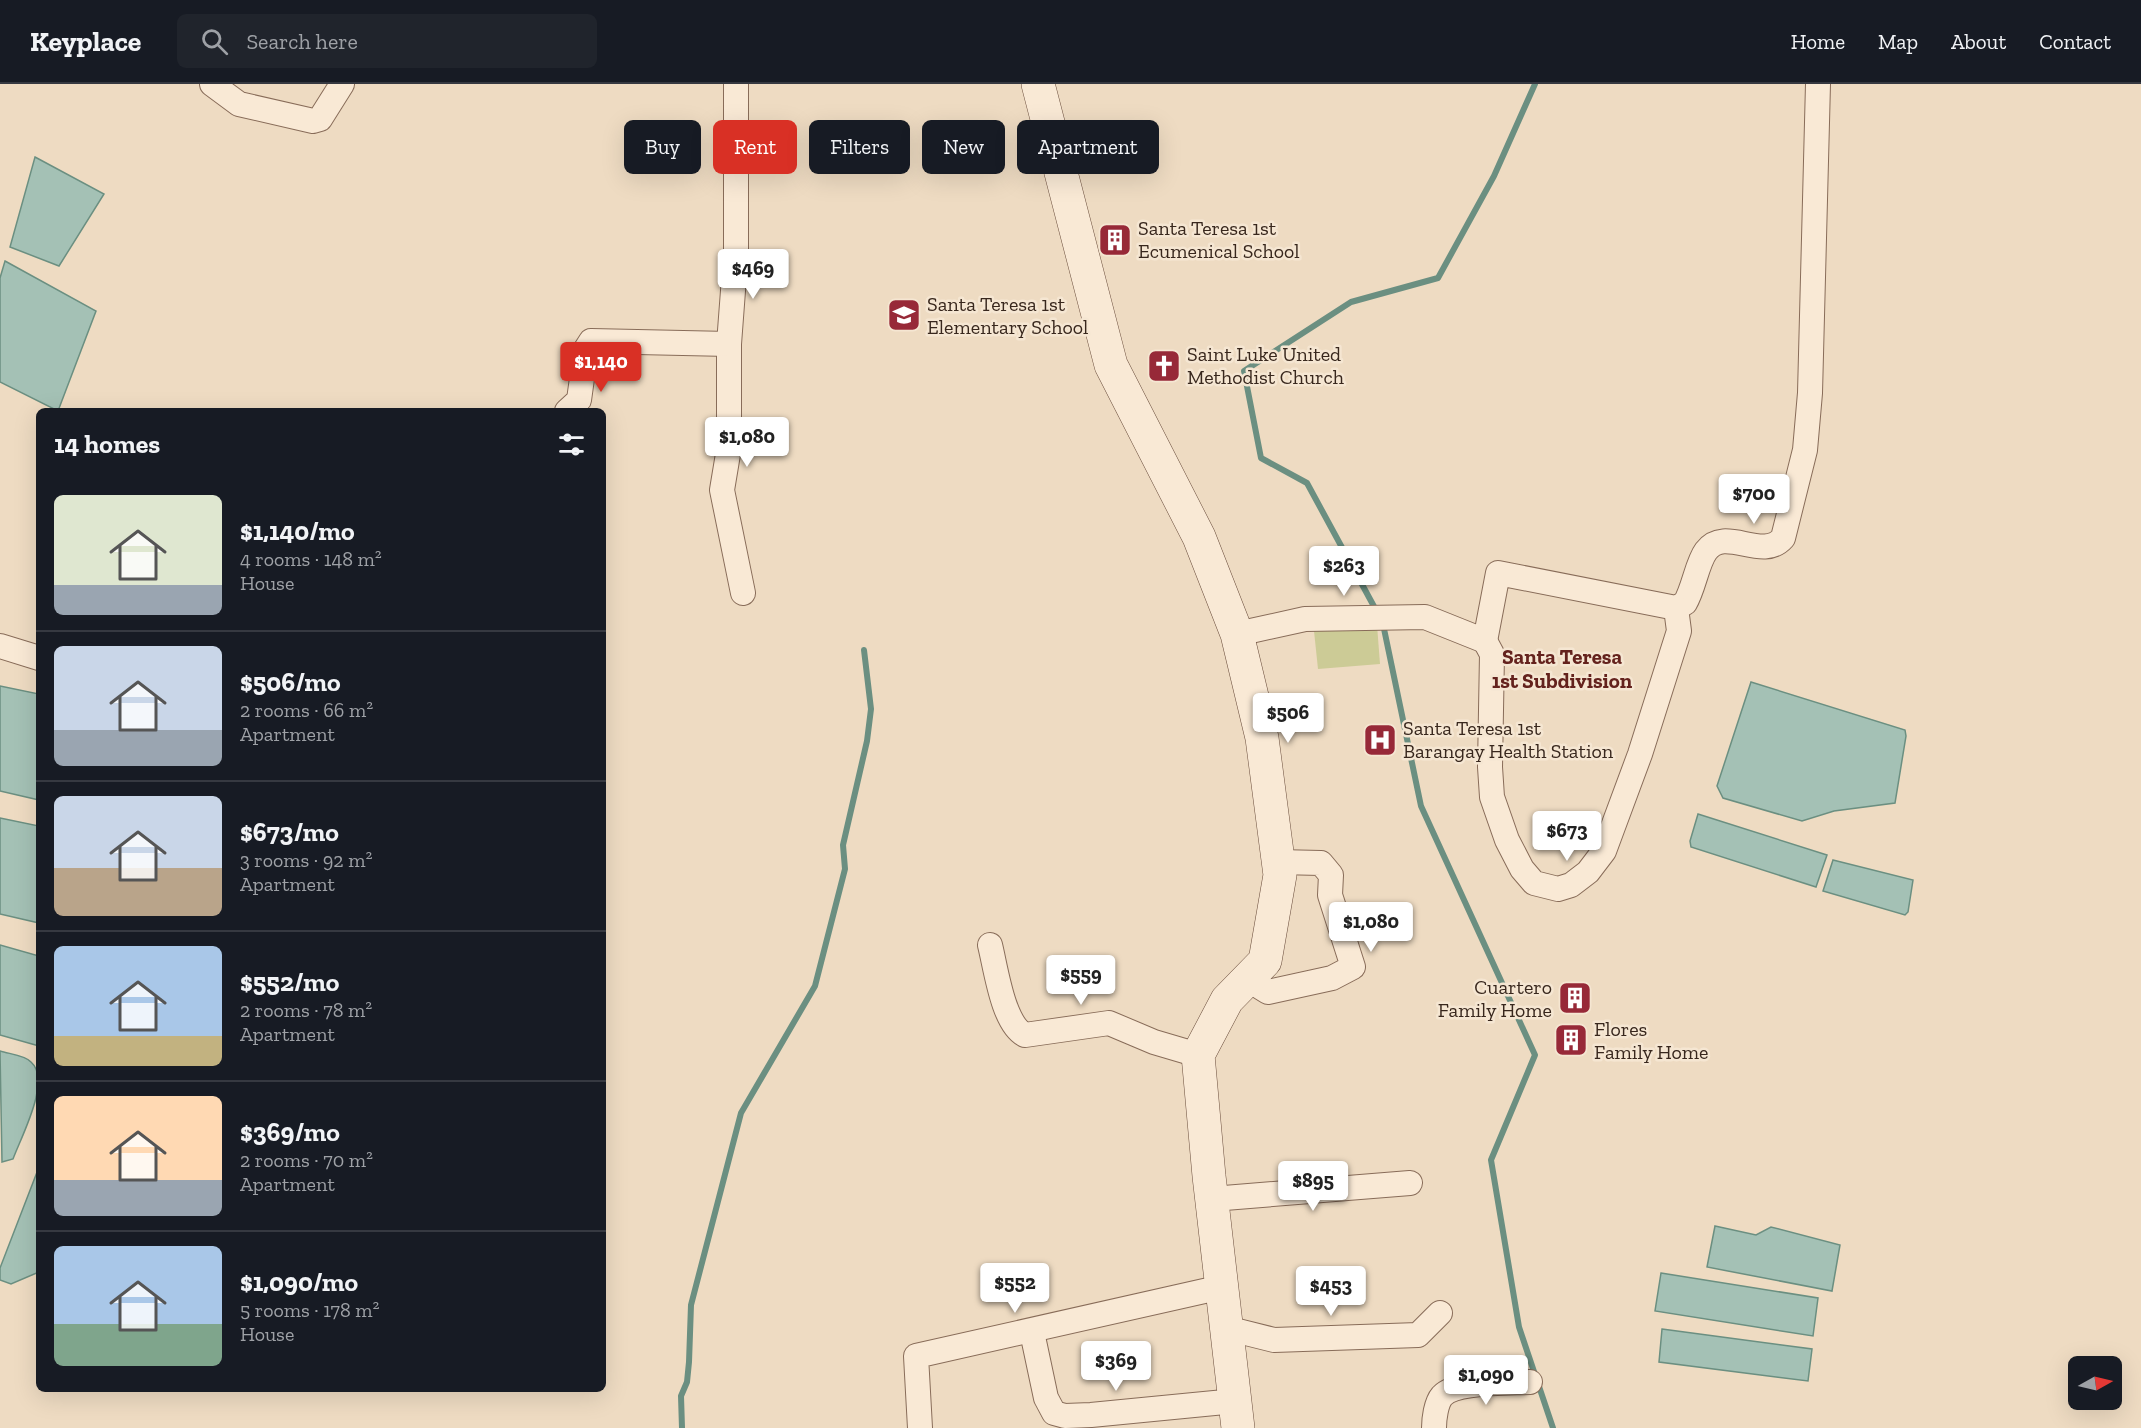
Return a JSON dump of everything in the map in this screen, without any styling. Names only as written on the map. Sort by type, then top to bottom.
[{"type":"street","points":[[212,84],[239,104],[313,122],[320,119],[342,84]]},
{"type":"street","points":[[736,84],[736,251],[729,344],[729,448],[722,490],[743,593]]},
{"type":"street","points":[[1032,1332],[1046,1398],[1054,1413],[1065,1416],[1236,1414],[1198,1055],[1227,1000],[1265,961],[1280,875],[1262,738],[1237,634],[1199,537],[1111,365],[1038,84]]},
{"type":"street","points":[[1676,608],[1679,631],[1640,754],[1604,851],[1588,872],[1571,885],[1558,889],[1534,883],[1522,869],[1507,840],[1492,797],[1490,767],[1492,654],[1485,641],[1498,573],[1676,608],[1685,603],[1706,552],[1715,544],[1732,542],[1766,549],[1777,545],[1783,538],[1805,450],[1808,416],[1818,84]]},
{"type":"street","points":[[570,408],[579,400],[583,371],[582,354],[591,341],[729,344]]},
{"type":"street","points":[[1237,634],[1305,619],[1425,617],[1485,641]]},
{"type":"street","points":[[0,646],[36,657]]},
{"type":"street","points":[[1247,979],[1268,992],[1332,978],[1353,967],[1330,895],[1331,875],[1321,863],[1278,862]]},
{"type":"street","points":[[990,945],[1009,1018],[1015,1030],[1025,1035],[1109,1023],[1154,1042],[1198,1055]]},
{"type":"street","points":[[1212,1199],[1410,1183]]},
{"type":"street","points":[[920,1428],[916,1356],[1032,1332],[1222,1287]]},
{"type":"street","points":[[1226,1328],[1274,1340],[1418,1335],[1440,1312]]},
{"type":"street","points":[[1434,1428],[1434,1417],[1441,1397],[1455,1388],[1530,1382]]},
{"type":"shaded area","points":[[35,157],[104,194],[59,266],[10,247]]},
{"type":"shaded area","points":[[5,261],[96,311],[59,408],[52,408],[0,382],[0,278]]},
{"type":"shaded area","points":[[1377,625],[1380,664],[1318,669],[1314,631]]},
{"type":"shaded area","points":[[1751,682],[1905,730],[1906,736],[1895,803],[1834,811],[1802,821],[1723,798],[1717,786]]},
{"type":"shaded area","points":[[0,686],[36,693],[36,799],[0,791]]},
{"type":"shaded area","points":[[1698,814],[1827,855],[1816,887],[1691,847],[1690,841]]},
{"type":"shaded area","points":[[0,818],[36,825],[36,922],[0,914]]},
{"type":"shaded area","points":[[1833,860],[1913,880],[1908,912],[1905,915],[1823,891]]},
{"type":"shaded area","points":[[0,945],[36,955],[36,1045],[0,1035]]},
{"type":"shaded area","points":[[0,1051],[21,1056],[31,1062],[36,1069],[36,1098],[28,1123],[13,1159],[2,1162]]},
{"type":"shaded area","points":[[36,1175],[36,1273],[11,1284],[0,1280],[0,1268]]},
{"type":"shaded area","points":[[1715,1226],[1756,1235],[1771,1227],[1840,1245],[1832,1291],[1707,1267]]},
{"type":"shaded area","points":[[1661,1273],[1818,1298],[1813,1336],[1655,1311]]},
{"type":"shaded area","points":[[1662,1329],[1812,1349],[1808,1381],[1659,1362]]},
{"type":"waterway","points":[[1377,612],[1307,483],[1261,458],[1244,371],[1351,302],[1438,278],[1494,176],[1535,84]]},
{"type":"waterway","points":[[1383,624],[1421,806],[1535,1055],[1491,1160],[1519,1327],[1553,1428]]},
{"type":"waterway","points":[[682,1428],[681,1396],[687,1382],[691,1305],[741,1113],[815,986],[845,869],[843,845],[867,741],[871,709],[864,650]]},
{"type":"place","name":"Santa Teresa 1st Ecumenical School","points":[[1115,240]]},
{"type":"place","name":"Santa Teresa 1st Elementary School","points":[[904,315]]},
{"type":"place","name":"Saint Luke United Methodist Church","points":[[1164,366]]},
{"type":"place","name":"Santa Teresa 1st Barangay Health Station","points":[[1380,740]]},
{"type":"place","name":"Cuartero Family Home","points":[[1575,998]]},
{"type":"place","name":"Flores Family Home","points":[[1571,1040]]},
{"type":"district","name":"Santa Teresa 1st Subdivision","points":[[1562,668]]}]
